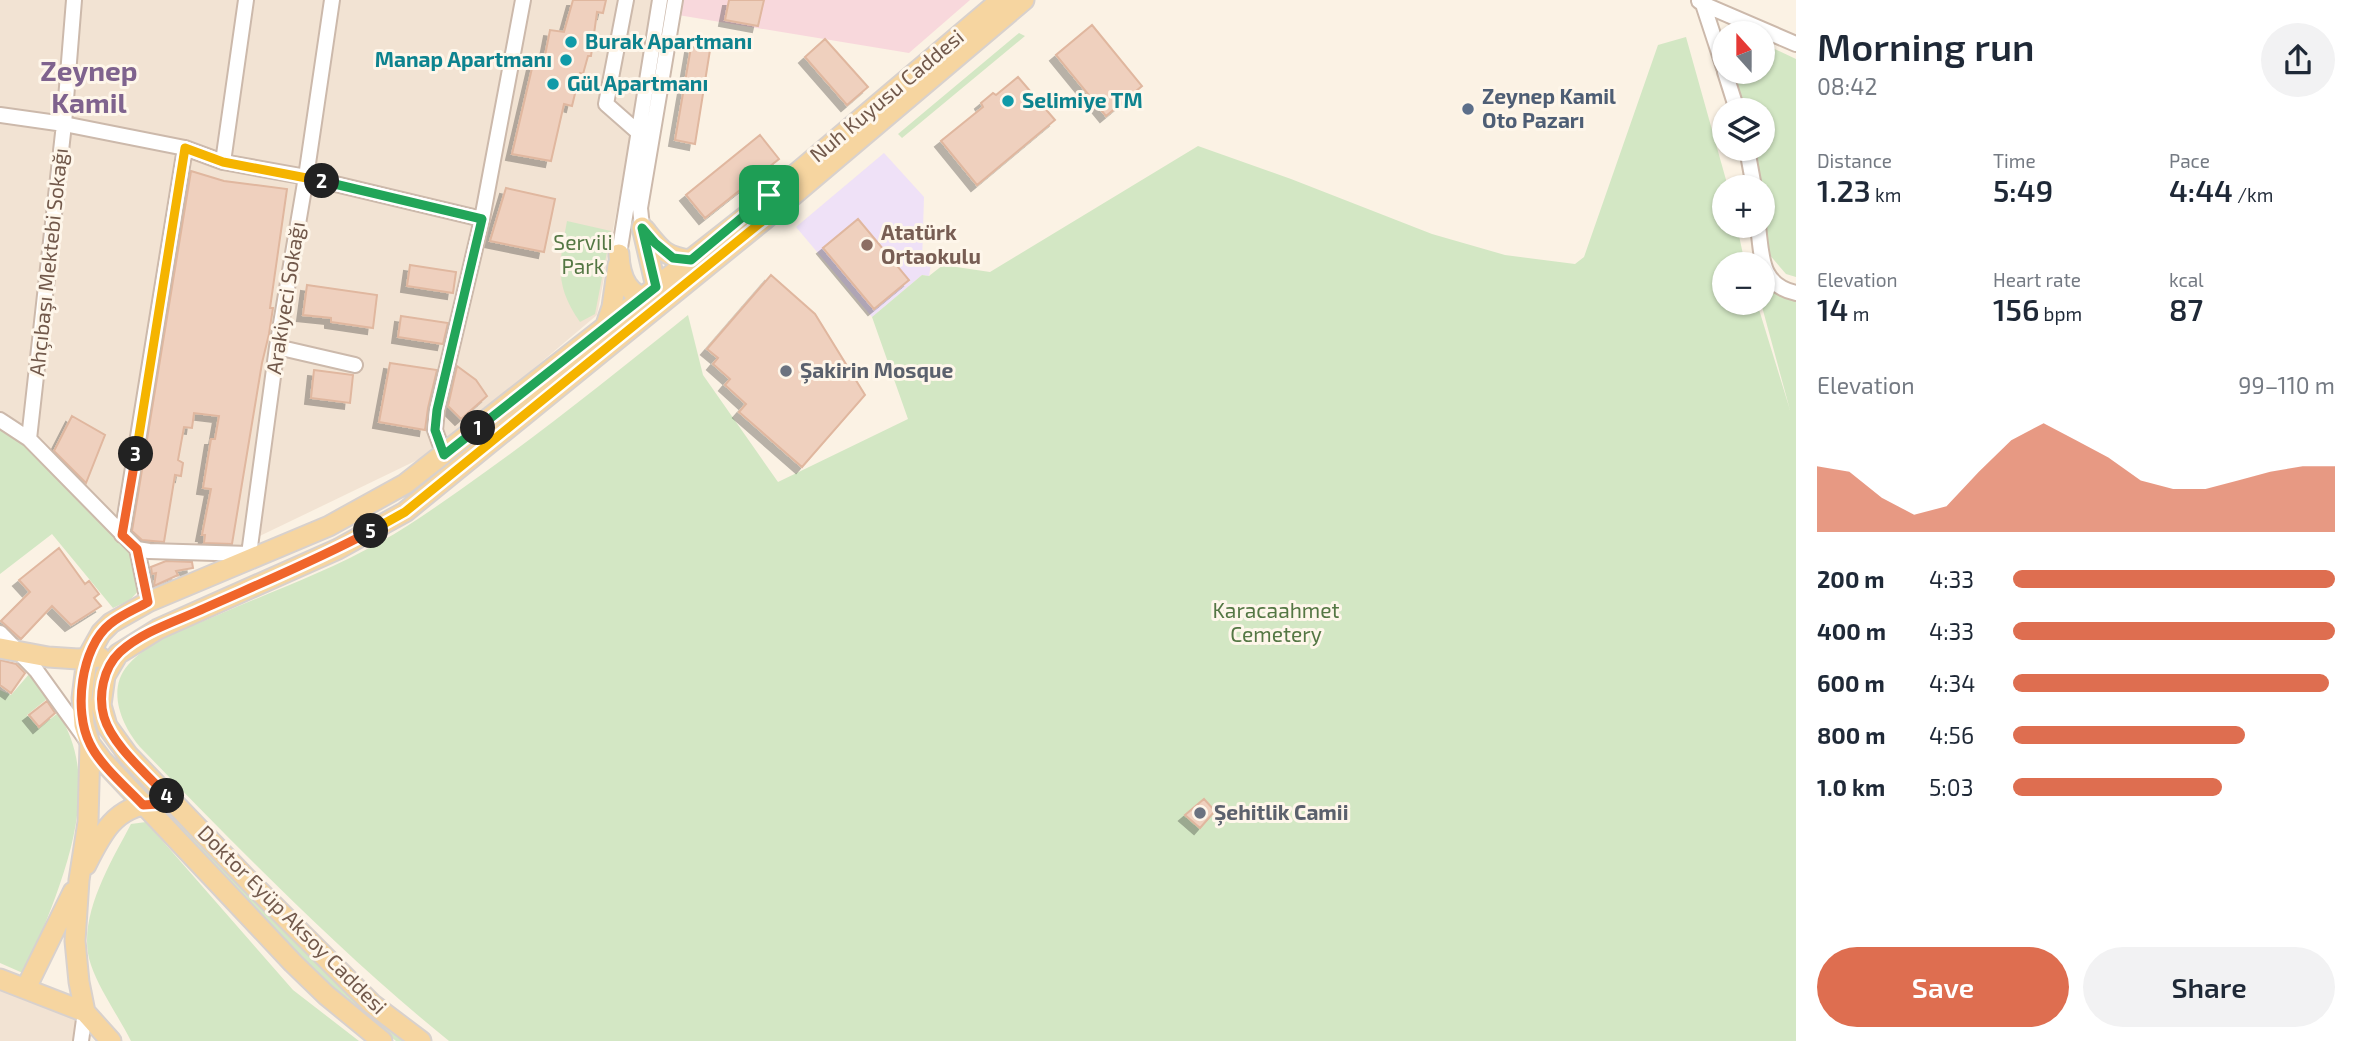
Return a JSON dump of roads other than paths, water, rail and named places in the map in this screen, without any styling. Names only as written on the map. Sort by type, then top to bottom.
[{"type":"main road","name":"Nuh Kuyusu Caddesi","points":[[87,658],[101,633],[111,623],[148,602],[249,556],[329,526],[405,484],[605,328],[652,299],[691,260],[1001,0]]},
{"type":"main road","points":[[0,648],[48,657],[87,658],[118,654],[158,629],[338,549],[405,512],[652,299],[675,291],[765,219],[1024,0]]},
{"type":"main road","points":[[765,219],[769,195]]},
{"type":"main road","points":[[739,221],[765,219]]},
{"type":"main road","points":[[642,228],[673,258],[691,260]]},
{"type":"main road","points":[[642,228],[652,299]]},
{"type":"main road","points":[[619,254],[622,278],[629,290],[652,299]]},
{"type":"main road","points":[[605,328],[612,307],[619,254]]},
{"type":"main road","name":"Doktor Eyüp Aksoy Caddesi","points":[[118,654],[109,667],[103,684],[101,705],[107,726],[128,755],[372,1004],[421,1041]]},
{"type":"main road","name":"Doktor Eyüp Aksoy Caddesi","points":[[87,658],[82,698],[84,725],[90,744],[143,805],[293,963],[326,995],[382,1041]]},
{"type":"main road","points":[[85,1012],[76,960],[79,880],[88,822],[90,744]]},
{"type":"main road","points":[[111,1041],[85,1012],[9,985],[79,880],[109,823],[131,808],[174,803]]},
{"type":"street","name":"Ahçıbaşı Mektebi Sokağı","points":[[29,439],[64,124],[74,0]]},
{"type":"street","points":[[223,162],[246,0]]},
{"type":"street","name":"Arakiyeci Sokağı","points":[[249,556],[277,347],[332,0]]},
{"type":"street","points":[[444,455],[435,430],[437,410],[482,219],[523,0]]},
{"type":"street","points":[[626,0],[606,104],[639,133]]},
{"type":"street","points":[[619,254],[660,0]]},
{"type":"street","points":[[642,228],[640,208],[675,0]]},
{"type":"street","points":[[1700,2],[1796,44]]},
{"type":"street","points":[[1700,2],[1712,36]]},
{"type":"street","points":[[0,115],[64,124],[185,148],[223,162],[306,177],[482,219]]},
{"type":"street","points":[[122,535],[185,148]]},
{"type":"street","points":[[1760,238],[1766,275],[1781,289],[1796,293]]},
{"type":"street","points":[[277,347],[355,365]]},
{"type":"street","points":[[0,421],[29,439],[137,549],[249,556]]},
{"type":"street","points":[[137,549],[148,602]]},
{"type":"street","points":[[0,633],[22,653],[90,744]]},
{"type":"street","points":[[81,1041],[85,1012]]},
{"type":"place","name":"Burak Apartmanı","points":[[571,42]]},
{"type":"place","name":"Manap Apartmanı","points":[[566,60]]},
{"type":"place","name":"Gül Apartmanı","points":[[553,84]]},
{"type":"place","name":"Selimiye TM","points":[[1008,101]]},
{"type":"place","name":"Zeynep Kamil Oto Pazarı","points":[[1468,109]]},
{"type":"place","name":"Atatürk Ortaokulu","points":[[867,245]]},
{"type":"place","name":"Şakirin Mosque","points":[[786,371]]},
{"type":"place","name":"Şehitlik Camii","points":[[1200,813]]},
{"type":"district","name":"Zeynep Kamil","points":[[89,87]]},
{"type":"park label","name":"Servili Park","points":[[583,255]]},
{"type":"park label","name":"Karacaahmet Cemetery","points":[[1276,623]]}]
